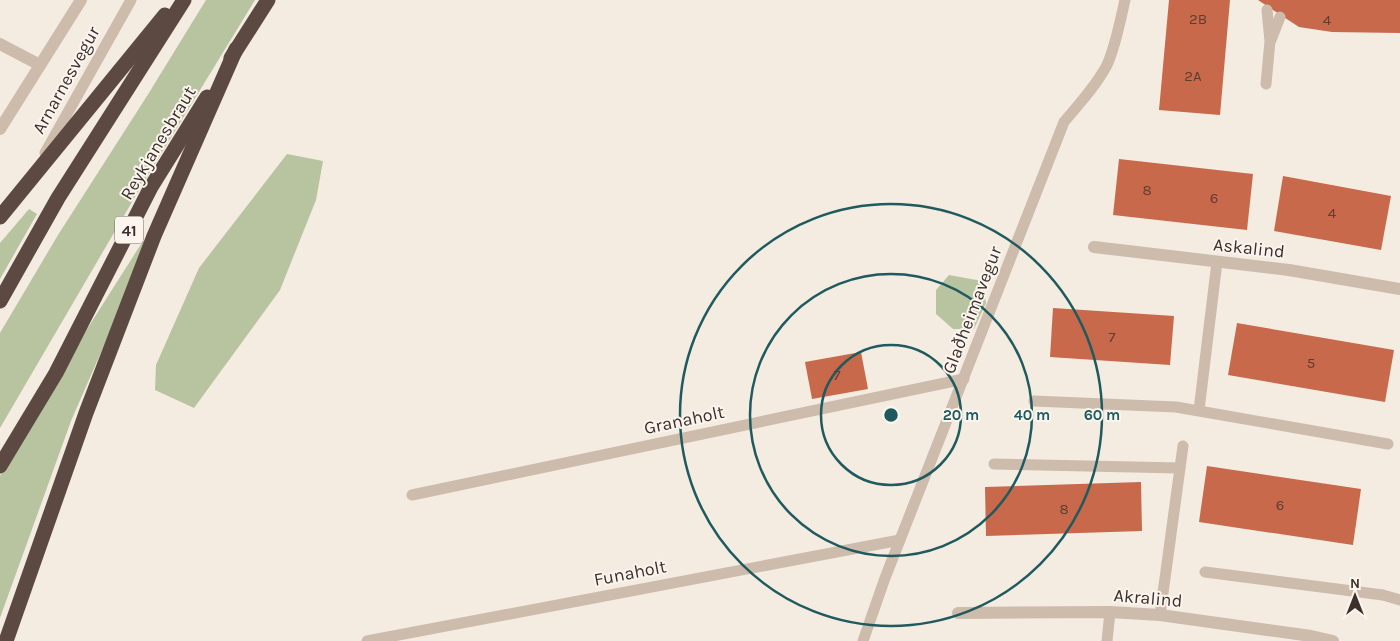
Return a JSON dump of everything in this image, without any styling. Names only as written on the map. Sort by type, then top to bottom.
[{"type":"highway","points":[[0,218],[177,0]]},
{"type":"highway","points":[[0,301],[58,198],[184,0]]},
{"type":"highway","name":"Reykjanesbraut","points":[[0,466],[56,373],[151,187],[268,0]]},
{"type":"highway","points":[[6,641],[86,414],[154,236],[236,49]]},
{"type":"street","points":[[0,129],[81,0]]},
{"type":"street","points":[[0,44],[40,66]]},
{"type":"street","name":"Askalind","points":[[1094,247],[1289,270],[1400,289]]},
{"type":"street","name":"Akralind","points":[[958,613],[1110,612],[1160,615],[1311,636],[1334,641]]},
{"type":"lane","name":"Arnarnesvegur","points":[[32,177],[131,0]]},
{"type":"lane","name":"Glaðheimavegur","points":[[863,641],[900,540],[1064,122],[1081,102],[1107,65],[1118,32],[1125,0]]},
{"type":"lane","points":[[1266,84],[1270,41],[1267,10]]},
{"type":"lane","points":[[1270,41],[1280,17]]},
{"type":"lane","points":[[1198,410],[1217,262]]},
{"type":"lane","name":"Granaholt","points":[[412,495],[964,379]]},
{"type":"lane","points":[[1034,401],[1176,407],[1388,444]]},
{"type":"lane","points":[[1160,615],[1183,446]]},
{"type":"lane","points":[[994,464],[1180,468]]},
{"type":"lane","name":"Funaholt","points":[[367,641],[900,540]]},
{"type":"lane","points":[[1205,572],[1383,595],[1400,600]]},
{"type":"lane","points":[[1107,641],[1110,612]]},
{"type":"green space","points":[[206,0],[255,0],[139,190],[0,428],[0,333],[58,235]]},
{"type":"green space","points":[[287,154],[323,161],[316,200],[280,290],[194,408],[155,390],[156,365],[199,268]]},
{"type":"green space","points":[[29,209],[37,214],[0,279],[0,243]]},
{"type":"green space","points":[[143,241],[148,241],[146,249],[71,421],[0,618],[0,476],[61,370]]},
{"type":"green space","points":[[949,275],[982,281],[986,303],[974,329],[953,329],[936,314],[936,290]]},
{"type":"building","points":[[1169,0],[1230,0],[1220,115],[1159,110]]},
{"type":"building","points":[[1258,0],[1400,0],[1400,33],[1332,32],[1299,27]]},
{"type":"building","points":[[1119,159],[1253,174],[1247,230],[1113,215]]},
{"type":"building","points":[[1283,176],[1391,196],[1381,250],[1274,231]]},
{"type":"building","points":[[1053,308],[1174,316],[1170,365],[1050,357]]},
{"type":"building","points":[[1237,323],[1394,350],[1385,402],[1228,375]]},
{"type":"building","points":[[861,352],[868,389],[812,399],[805,362]]},
{"type":"building","points":[[1207,466],[1361,489],[1353,545],[1199,522]]},
{"type":"building","points":[[1141,482],[1142,531],[986,536],[985,487]]}]
